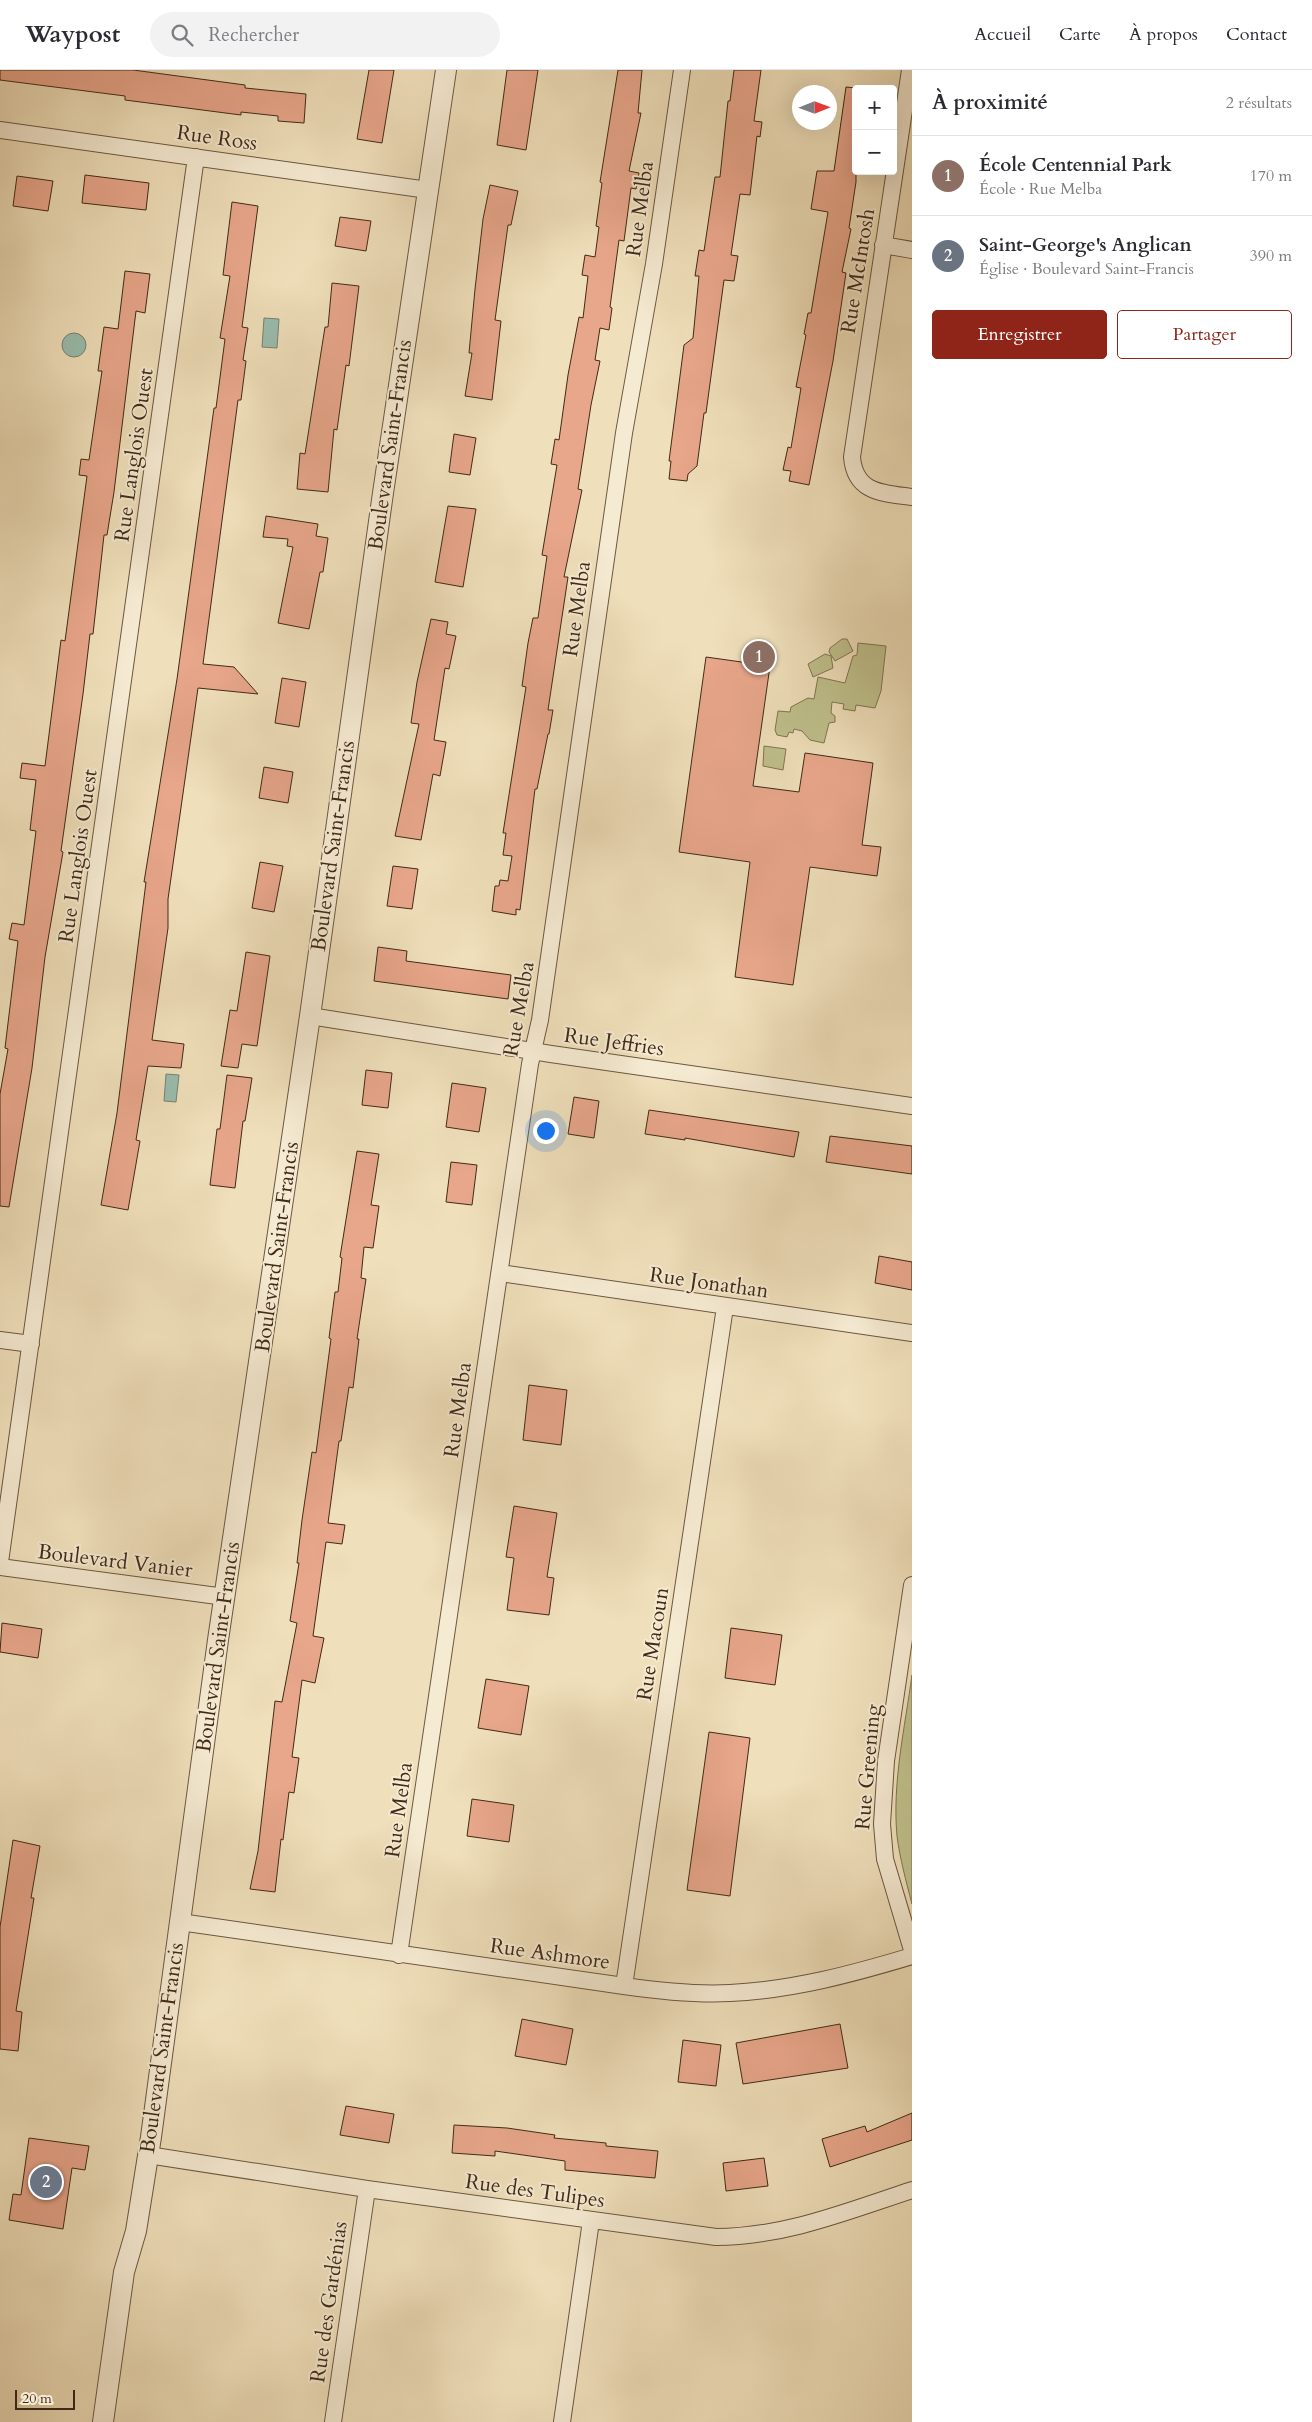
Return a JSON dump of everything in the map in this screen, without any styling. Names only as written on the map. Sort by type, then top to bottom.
[{"type":"street","name":"Boulevard Saint-Francis","points":[[103,2422],[124,2272],[136,2231],[148,2155],[225,1597],[310,1016],[383,493],[446,70]]},
{"type":"street","name":"Rue Melba","points":[[399,1955],[533,1050],[545,982],[624,433],[654,264],[682,70]]},
{"type":"street","name":"Rue McIntosh","points":[[910,70],[852,457],[857,477],[870,488],[881,492],[912,497]]},
{"type":"street","name":"Rue Ross","points":[[0,130],[428,190]]},
{"type":"street","name":"Rue Langlois Ouest","points":[[0,1562],[196,156]]},
{"type":"street","points":[[883,246],[912,250]]},
{"type":"street","name":"Rue Jeffries","points":[[310,1016],[912,1106]]},
{"type":"street","name":"Rue Jonathan","points":[[500,1273],[912,1333]]},
{"type":"street","name":"Rue Macoun","points":[[624,1986],[725,1307]]},
{"type":"street","points":[[0,1340],[31,1344]]},
{"type":"street","name":"Boulevard Vanier","points":[[0,1567],[225,1597]]},
{"type":"street","name":"Rue Greening","points":[[912,1585],[886,1761],[882,1824],[885,1859],[912,1950]]},
{"type":"street","name":"Rue Ashmore","points":[[180,1922],[624,1986],[708,1993],[767,1990],[818,1982],[912,1956]]},
{"type":"street","name":"Rue des Tulipes","points":[[148,2155],[367,2189],[716,2237],[756,2235],[801,2226],[912,2190]]},
{"type":"street","name":"Rue des Gardénias","points":[[333,2422],[367,2189]]},
{"type":"street","points":[[562,2422],[591,2221]]},
{"type":"green space","points":[[842,639],[847,639],[853,651],[835,661],[829,652],[830,648]]},
{"type":"green space","points":[[858,643],[886,646],[881,691],[875,708],[856,705],[855,711],[843,709],[844,704],[832,702],[831,713],[835,716],[835,722],[829,723],[824,743],[810,740],[802,731],[794,729],[793,733],[789,732],[787,737],[777,735],[775,730],[778,711],[790,712],[791,707],[808,698],[814,699],[818,677],[845,683],[853,656],[857,655]]},
{"type":"green space","points":[[825,654],[831,656],[833,668],[813,677],[808,664]]},
{"type":"green space","points":[[764,746],[786,749],[783,770],[763,766]]},
{"type":"green space","points":[[912,1675],[912,1904],[897,1836],[896,1796]]},
{"type":"shaded area","points":[[264,318],[279,319],[277,348],[262,347]]},
{"type":"shaded area","points":[[74,333],[82,337],[86,345],[82,353],[74,357],[66,353],[62,345],[66,337]]},
{"type":"shaded area","points":[[166,1074],[179,1075],[176,1102],[164,1101]]},
{"type":"building","points":[[0,70],[133,70],[245,85],[245,88],[306,94],[304,123],[278,121],[278,116],[241,112],[241,115],[125,100],[125,96],[0,80]]},
{"type":"building","points":[[369,70],[394,70],[382,143],[357,139]]},
{"type":"building","points":[[507,70],[538,70],[526,150],[497,145]]},
{"type":"building","points":[[618,70],[642,70],[638,113],[641,113],[629,171],[639,173],[636,189],[631,188],[624,241],[619,240],[610,307],[612,308],[609,330],[600,328],[595,360],[600,361],[578,489],[582,490],[564,577],[568,577],[548,710],[553,710],[537,789],[535,789],[520,910],[516,909],[516,915],[492,911],[495,886],[499,886],[500,880],[508,881],[512,856],[503,855],[506,833],[503,833],[526,687],[522,686],[528,643],[533,618],[538,618],[547,556],[542,555],[557,465],[551,464],[555,439],[559,440],[568,375],[579,317],[583,318],[588,276],[582,275],[585,255],[595,257],[599,227],[596,226],[602,183],[600,182]]},
{"type":"building","points":[[734,70],[761,70],[754,121],[762,122],[760,137],[757,136],[750,195],[740,194],[731,255],[738,256],[734,281],[724,280],[697,466],[688,474],[687,481],[669,479],[671,461],[669,461],[684,345],[693,338],[699,276],[695,276],[699,250],[704,251],[715,177],[720,177],[728,101],[730,101]]},
{"type":"building","points":[[846,87],[852,88],[852,175],[856,175],[856,182],[849,228],[851,229],[842,272],[846,273],[833,361],[809,485],[789,481],[791,471],[783,470],[788,447],[791,448],[801,388],[796,387],[806,335],[804,334],[808,313],[811,313],[828,212],[811,209],[817,171],[834,171]]},
{"type":"building","points":[[85,175],[149,183],[146,210],[82,203]]},
{"type":"building","points":[[17,176],[53,181],[48,211],[13,206]]},
{"type":"building","points":[[490,185],[518,191],[511,225],[508,225],[495,320],[501,321],[492,400],[465,396],[472,353],[469,353],[483,219]]},
{"type":"building","points":[[232,202],[258,206],[242,327],[248,328],[243,360],[246,361],[241,400],[238,400],[203,664],[234,667],[258,694],[198,688],[168,899],[168,928],[152,1040],[184,1044],[181,1068],[148,1066],[136,1140],[140,1141],[128,1210],[101,1205],[117,1113],[146,882],[144,882],[177,679],[214,408],[216,408],[225,339],[220,338],[230,276],[223,275]]},
{"type":"building","points":[[340,217],[371,221],[366,251],[335,246]]},
{"type":"building","points":[[125,271],[150,274],[145,313],[136,311],[114,492],[107,535],[104,535],[93,634],[90,634],[61,851],[63,852],[45,957],[32,1068],[9,1207],[0,1206],[0,1094],[8,1049],[5,1048],[18,941],[9,939],[12,923],[24,925],[36,831],[30,830],[36,780],[20,778],[22,763],[45,766],[61,640],[65,641],[87,476],[79,475],[81,459],[89,460],[102,371],[98,371],[104,327],[118,329]]},
{"type":"building","points":[[332,283],[359,286],[349,366],[346,365],[337,430],[334,429],[328,492],[297,489],[300,453],[305,454],[325,327],[328,327]]},
{"type":"building","points":[[454,434],[476,438],[470,475],[449,472]]},
{"type":"building","points":[[448,506],[476,509],[463,587],[435,582]]},
{"type":"building","points":[[266,516],[318,524],[316,536],[328,538],[323,572],[320,572],[309,629],[278,623],[293,547],[287,546],[288,539],[263,537]]},
{"type":"building","points":[[431,619],[448,622],[446,634],[456,636],[449,669],[445,668],[434,740],[446,742],[440,776],[433,774],[421,840],[395,836],[419,724],[411,723],[417,682]]},
{"type":"building","points":[[706,657],[770,666],[753,786],[799,792],[805,753],[873,763],[862,845],[881,847],[877,876],[810,867],[793,985],[735,977],[750,862],[679,852]]},
{"type":"building","points":[[282,678],[306,682],[299,727],[275,723]]},
{"type":"building","points":[[264,767],[293,772],[288,803],[259,798]]},
{"type":"building","points":[[260,862],[283,866],[274,912],[252,908]]},
{"type":"building","points":[[393,866],[418,869],[412,909],[387,906]]},
{"type":"building","points":[[378,947],[407,951],[406,961],[511,975],[508,999],[374,981]]},
{"type":"building","points":[[246,952],[270,956],[257,1046],[242,1044],[238,1068],[221,1066],[230,1010],[237,1011]]},
{"type":"building","points":[[366,1070],[392,1073],[388,1108],[362,1105]]},
{"type":"building","points":[[227,1075],[252,1078],[245,1121],[243,1121],[235,1188],[210,1185],[217,1129],[220,1129]]},
{"type":"building","points":[[452,1083],[486,1088],[479,1132],[446,1127]]},
{"type":"building","points":[[574,1097],[599,1101],[594,1138],[568,1134]]},
{"type":"building","points":[[649,1110],[799,1132],[794,1157],[685,1138],[685,1140],[645,1134]]},
{"type":"building","points":[[830,1136],[912,1146],[912,1174],[826,1162]]},
{"type":"building","points":[[357,1151],[379,1154],[371,1205],[379,1206],[373,1248],[364,1247],[361,1278],[366,1279],[357,1339],[359,1339],[353,1388],[349,1387],[341,1441],[339,1441],[328,1523],[345,1525],[342,1544],[326,1542],[313,1636],[324,1638],[315,1683],[302,1680],[292,1757],[299,1758],[294,1793],[289,1792],[275,1892],[250,1889],[258,1851],[275,1701],[282,1702],[297,1623],[290,1621],[299,1563],[297,1563],[302,1520],[312,1452],[316,1453],[331,1339],[329,1338],[335,1292],[338,1292],[342,1258],[340,1257]]},
{"type":"building","points":[[451,1162],[477,1165],[472,1205],[446,1202]]},
{"type":"building","points":[[879,1256],[912,1262],[912,1290],[875,1283]]},
{"type":"building","points":[[529,1385],[567,1390],[561,1445],[523,1440]]},
{"type":"building","points":[[514,1506],[557,1513],[547,1577],[554,1578],[549,1615],[507,1610],[514,1558],[506,1557]]},
{"type":"building","points":[[2,1623],[42,1629],[38,1658],[0,1652]]},
{"type":"building","points":[[731,1628],[782,1635],[775,1685],[725,1678]]},
{"type":"building","points":[[486,1679],[529,1686],[521,1735],[478,1728]]},
{"type":"building","points":[[709,1732],[750,1738],[730,1896],[687,1890]]},
{"type":"building","points":[[472,1799],[514,1805],[509,1842],[467,1836]]},
{"type":"building","points":[[13,1840],[40,1846],[31,1898],[34,1898],[16,2011],[22,2012],[18,2051],[0,2049],[0,1927]]},
{"type":"building","points":[[522,2019],[573,2029],[566,2065],[515,2056]]},
{"type":"building","points":[[840,2024],[848,2068],[743,2084],[736,2043]]},
{"type":"building","points":[[683,2040],[721,2045],[716,2086],[678,2082]]},
{"type":"building","points":[[346,2106],[394,2114],[389,2143],[340,2135]]},
{"type":"building","points":[[912,2113],[912,2140],[830,2167],[822,2139],[865,2126],[867,2132]]},
{"type":"building","points":[[454,2125],[507,2128],[555,2135],[554,2138],[606,2143],[606,2146],[658,2151],[655,2178],[565,2170],[565,2161],[495,2151],[495,2156],[452,2153]]},
{"type":"building","points":[[29,2138],[89,2146],[85,2170],[72,2168],[63,2229],[9,2220],[13,2194],[21,2195]]},
{"type":"building","points":[[764,2158],[768,2186],[726,2191],[723,2163]]},
{"type":"place","name":"École Centennial Park","points":[[759,657]]},
{"type":"place","name":"Saint-George's Anglican","points":[[46,2182]]}]
